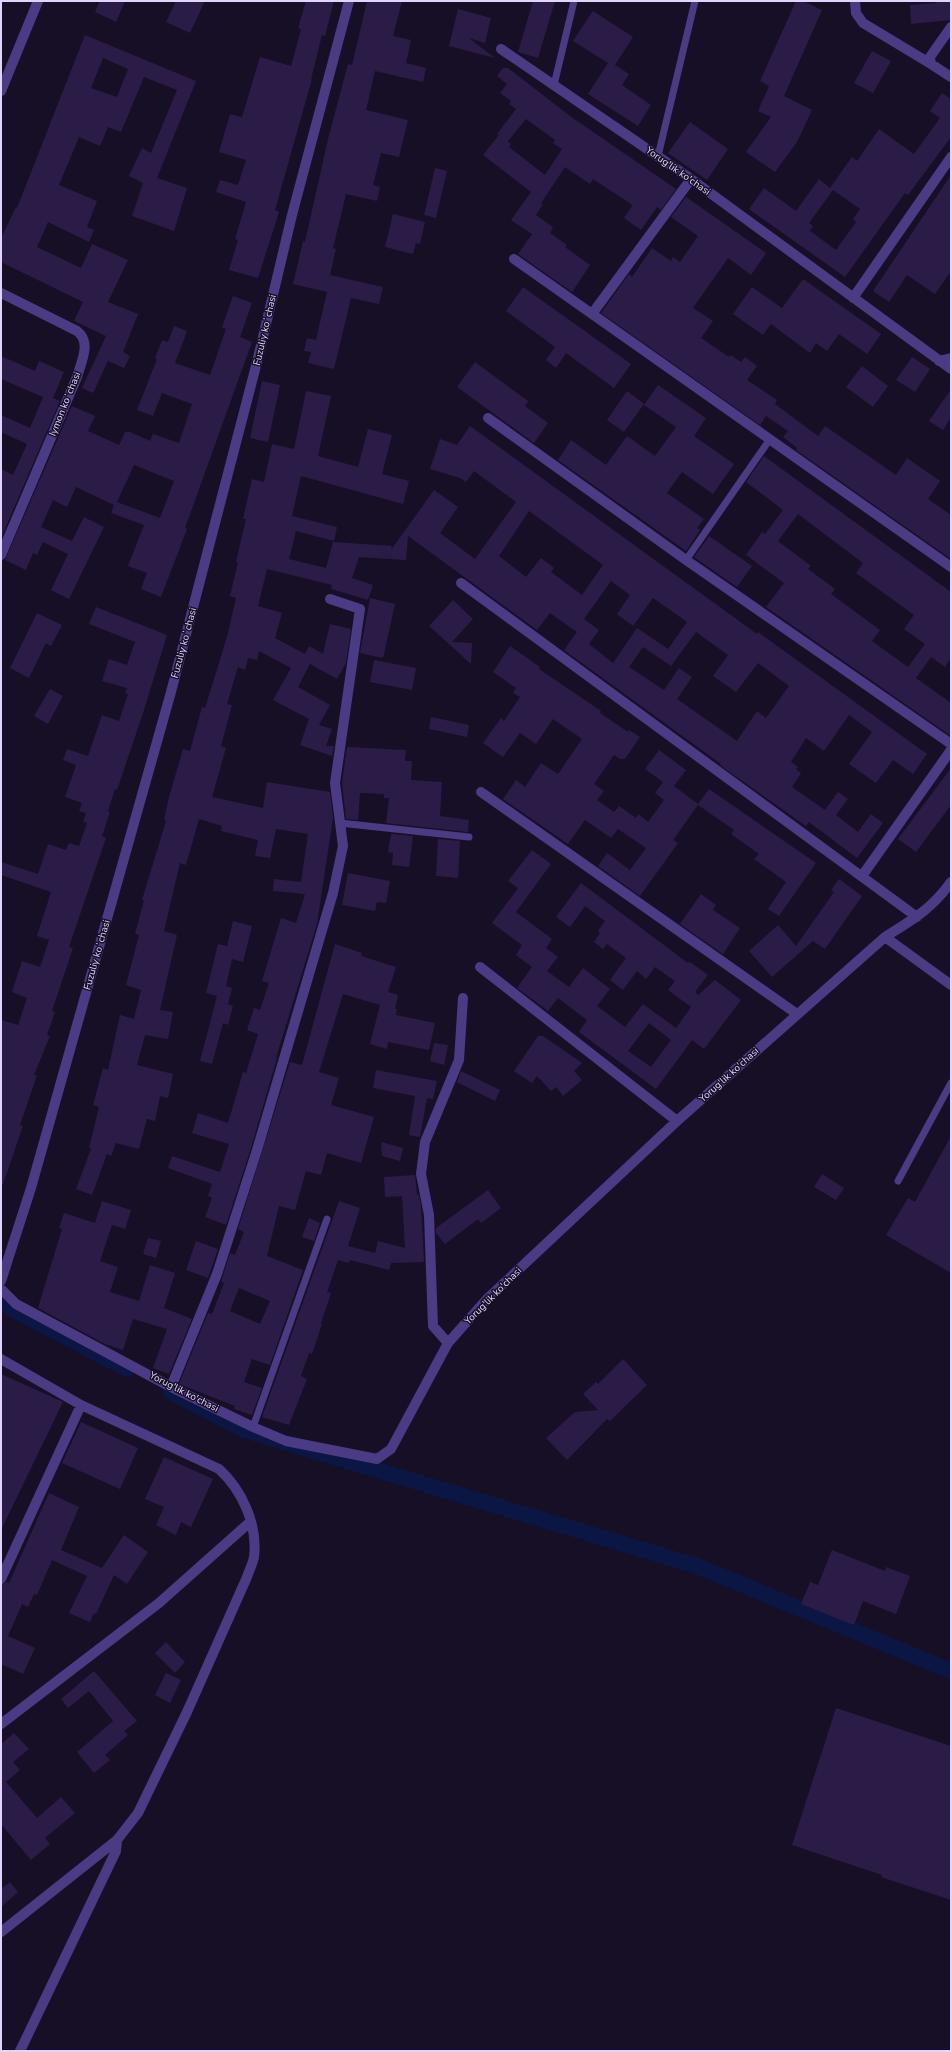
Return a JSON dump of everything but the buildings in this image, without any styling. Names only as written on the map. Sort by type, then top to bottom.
[{"type":"street","points":[[1,90],[38,1]]},
{"type":"street","name":"Fuzuliy koʻchasi","points":[[1,1281],[33,1180],[171,692],[257,362],[292,215],[349,1]]},
{"type":"street","points":[[855,1],[856,13],[863,23],[951,77]]},
{"type":"street","points":[[931,64],[930,57],[933,51],[951,27]]},
{"type":"street","name":"Yorug'lik ko'chasi","points":[[501,49],[691,179],[951,369]]},
{"type":"street","points":[[853,298],[951,157]]},
{"type":"street","points":[[592,314],[691,179]]},
{"type":"street","points":[[514,259],[951,567]]},
{"type":"street","name":"Iymon koʻchasi","points":[[1,292],[77,331],[82,335],[85,341],[85,350],[77,377],[1,555]]},
{"type":"street","points":[[939,361],[951,358]]},
{"type":"street","points":[[488,418],[686,560],[951,744]]},
{"type":"street","points":[[461,583],[917,917]]},
{"type":"street","points":[[171,1387],[217,1274],[260,1142],[333,893],[343,846],[335,782],[360,609],[330,599]]},
{"type":"street","points":[[862,876],[951,750]]},
{"type":"street","points":[[481,792],[797,1014]]},
{"type":"street","name":"Yorug'lik ko'chasi","points":[[1,1289],[16,1304],[171,1387],[253,1427],[286,1441],[377,1459],[391,1449],[448,1343],[486,1300],[677,1121],[885,937],[917,917],[939,900],[951,882]]},
{"type":"street","points":[[885,937],[951,985]]},
{"type":"street","points":[[480,967],[677,1121]]},
{"type":"street","points":[[448,1343],[433,1326],[429,1215],[421,1174],[426,1142],[459,1060],[463,998]]},
{"type":"street","points":[[1,1359],[81,1405],[219,1470],[240,1492],[250,1522],[253,1537],[254,1557],[247,1578],[187,1712],[138,1813],[117,1840],[1,1932]]},
{"type":"street","points":[[1,1579],[81,1405]]},
{"type":"street","points":[[1,1724],[159,1604],[250,1522]]},
{"type":"street","points":[[20,2051],[116,1851],[117,1840]]},
{"type":"lane","points":[[554,85],[574,1]]},
{"type":"lane","points":[[658,156],[695,1]]},
{"type":"lane","points":[[686,560],[770,439]]},
{"type":"lane","points":[[340,823],[469,837]]},
{"type":"lane","points":[[898,1181],[951,1083]]},
{"type":"lane","points":[[253,1427],[327,1219]]},
{"type":"waterway","points":[[1,1301],[12,1309],[127,1369]]},
{"type":"waterway","points":[[171,1392],[244,1430],[697,1566],[951,1671]]}]
